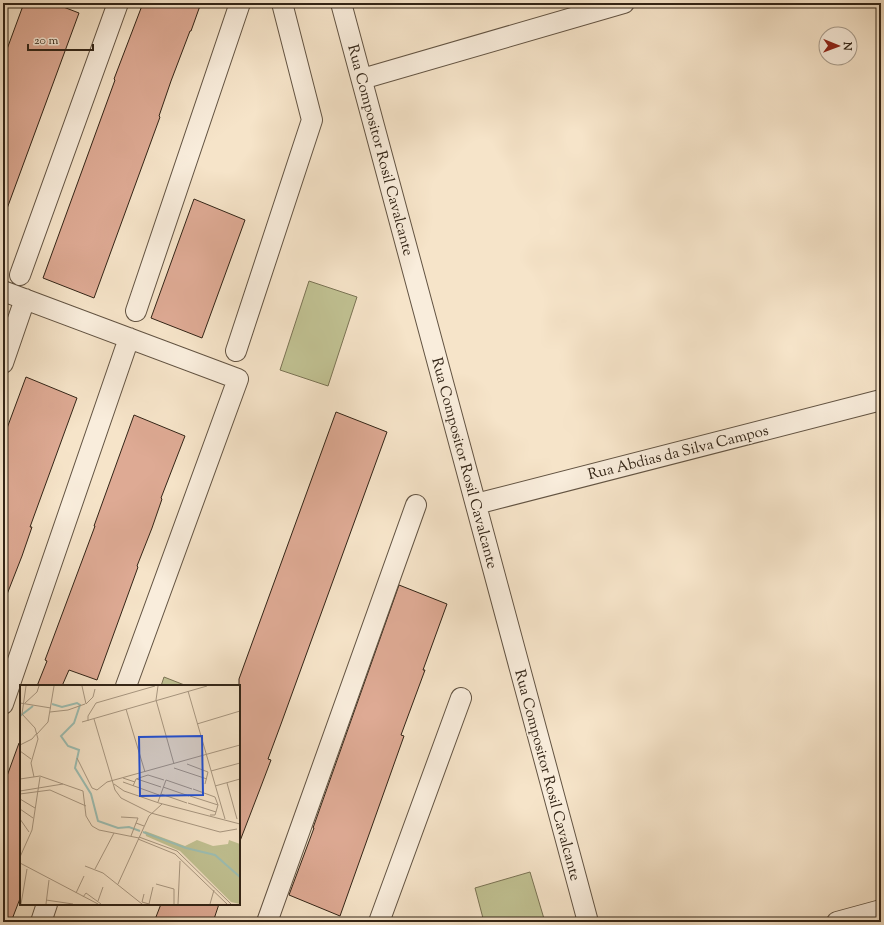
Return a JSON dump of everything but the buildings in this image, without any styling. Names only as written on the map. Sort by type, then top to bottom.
[{"type":"street","points":[[20,275],[118,3]]},
{"type":"street","points":[[136,311],[240,3]]},
{"type":"street","points":[[236,351],[312,120],[282,3]]},
{"type":"street","name":"Rua Compositor Rosil Cavalcante","points":[[342,3],[588,922]]},
{"type":"street","points":[[362,80],[624,3]]},
{"type":"street","points":[[4,292],[238,379],[126,685]]},
{"type":"street","points":[[3,363],[24,299]]},
{"type":"street","points":[[3,704],[129,338]]},
{"type":"street","name":"Rua Abdias da Silva Campos","points":[[476,504],[881,400]]},
{"type":"street","points":[[268,922],[416,505]]},
{"type":"street","points":[[379,922],[461,698]]},
{"type":"street","points":[[41,922],[48,905]]},
{"type":"street","points":[[837,922],[881,910]]},
{"type":"green space","points":[[309,281],[357,297],[328,386],[280,370]]},
{"type":"green space","points":[[164,677],[184,685],[161,685]]},
{"type":"green space","points":[[530,872],[545,922],[484,922],[475,888]]}]
